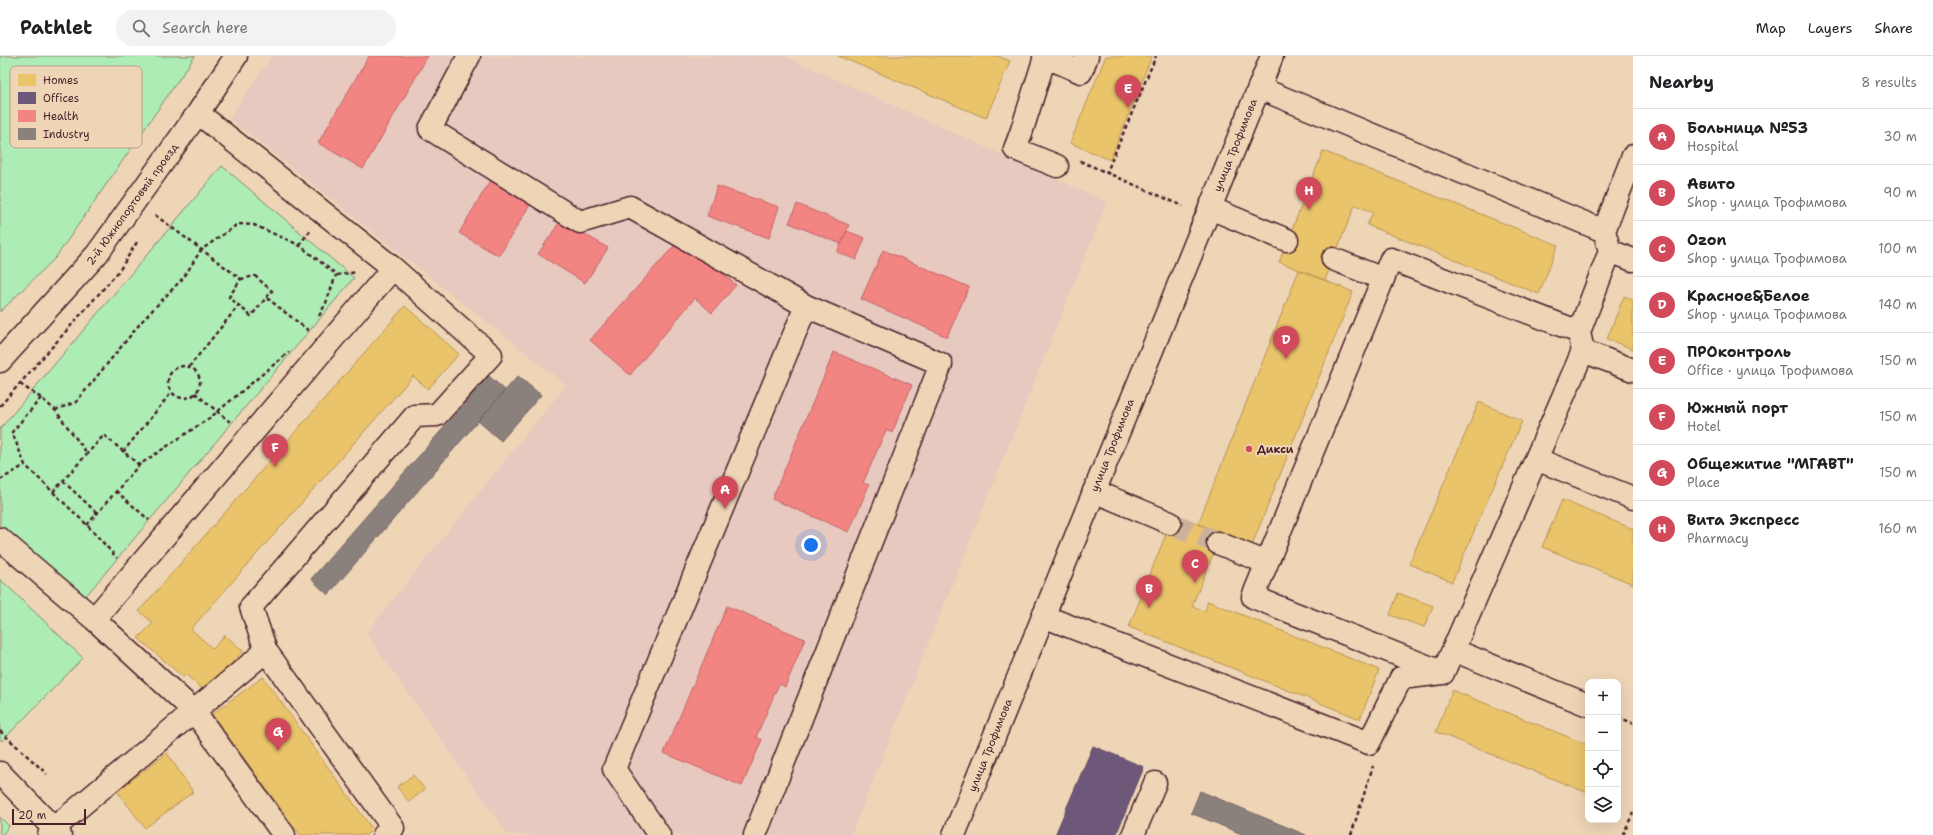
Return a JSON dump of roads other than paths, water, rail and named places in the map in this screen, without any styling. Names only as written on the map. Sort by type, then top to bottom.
[{"type":"main road","name":"2-й Южнопортовый проезд","points":[[0,361],[97,254],[198,113],[236,56]]},
{"type":"main road","points":[[469,56],[430,130],[580,222],[630,206],[806,306],[941,364],[755,835]]},
{"type":"main road","points":[[1057,166],[1015,149],[1044,56],[1081,72],[1087,56]]},
{"type":"main road","name":"улица Трофимова","points":[[954,835],[1272,56]]},
{"type":"main road","points":[[1259,88],[1607,241],[1633,260]]},
{"type":"main road","points":[[198,113],[393,268],[491,355],[438,415],[415,416],[251,607],[266,651],[393,828],[384,835]]},
{"type":"main road","points":[[1443,673],[1536,459],[1581,341],[1607,241],[1633,156]]},
{"type":"main road","points":[[1210,208],[1287,240]]},
{"type":"main road","points":[[1333,259],[1383,279]]},
{"type":"main road","points":[[1443,673],[1253,597],[1391,259],[1581,341],[1633,370]]},
{"type":"main road","points":[[94,619],[393,268]]},
{"type":"main road","points":[[659,835],[614,769],[806,306]]},
{"type":"main road","points":[[1536,459],[1633,498]]},
{"type":"main road","points":[[1094,491],[1170,523]]},
{"type":"main road","points":[[0,539],[94,619],[194,711],[284,835]]},
{"type":"main road","points":[[1218,543],[1267,563]]},
{"type":"main road","points":[[1043,616],[1369,743],[1401,678],[1443,673]]},
{"type":"main road","points":[[1453,650],[1585,704]]},
{"type":"main road","points":[[0,773],[54,833],[194,711],[266,651]]},
{"type":"main road","points":[[1134,835],[1155,783]]},
{"type":"tunnel","points":[[1170,523],[1218,543]]},
{"type":"place","name":"ПРОконтроль","points":[[1128,108]]},
{"type":"place","name":"Вита Экспресс","points":[[1309,210]]},
{"type":"place","name":"Красное&Белое","points":[[1286,359]]},
{"type":"place","name":"Дикси","points":[[1249,449]]},
{"type":"place","name":"Южный порт","points":[[275,467]]},
{"type":"place","name":"Больница №53","points":[[725,509]]},
{"type":"place","name":"Ozon","points":[[1195,583]]},
{"type":"place","name":"Авито","points":[[1149,608]]},
{"type":"place","name":"Общежитие \"МГАВТ\"","points":[[278,751]]}]
